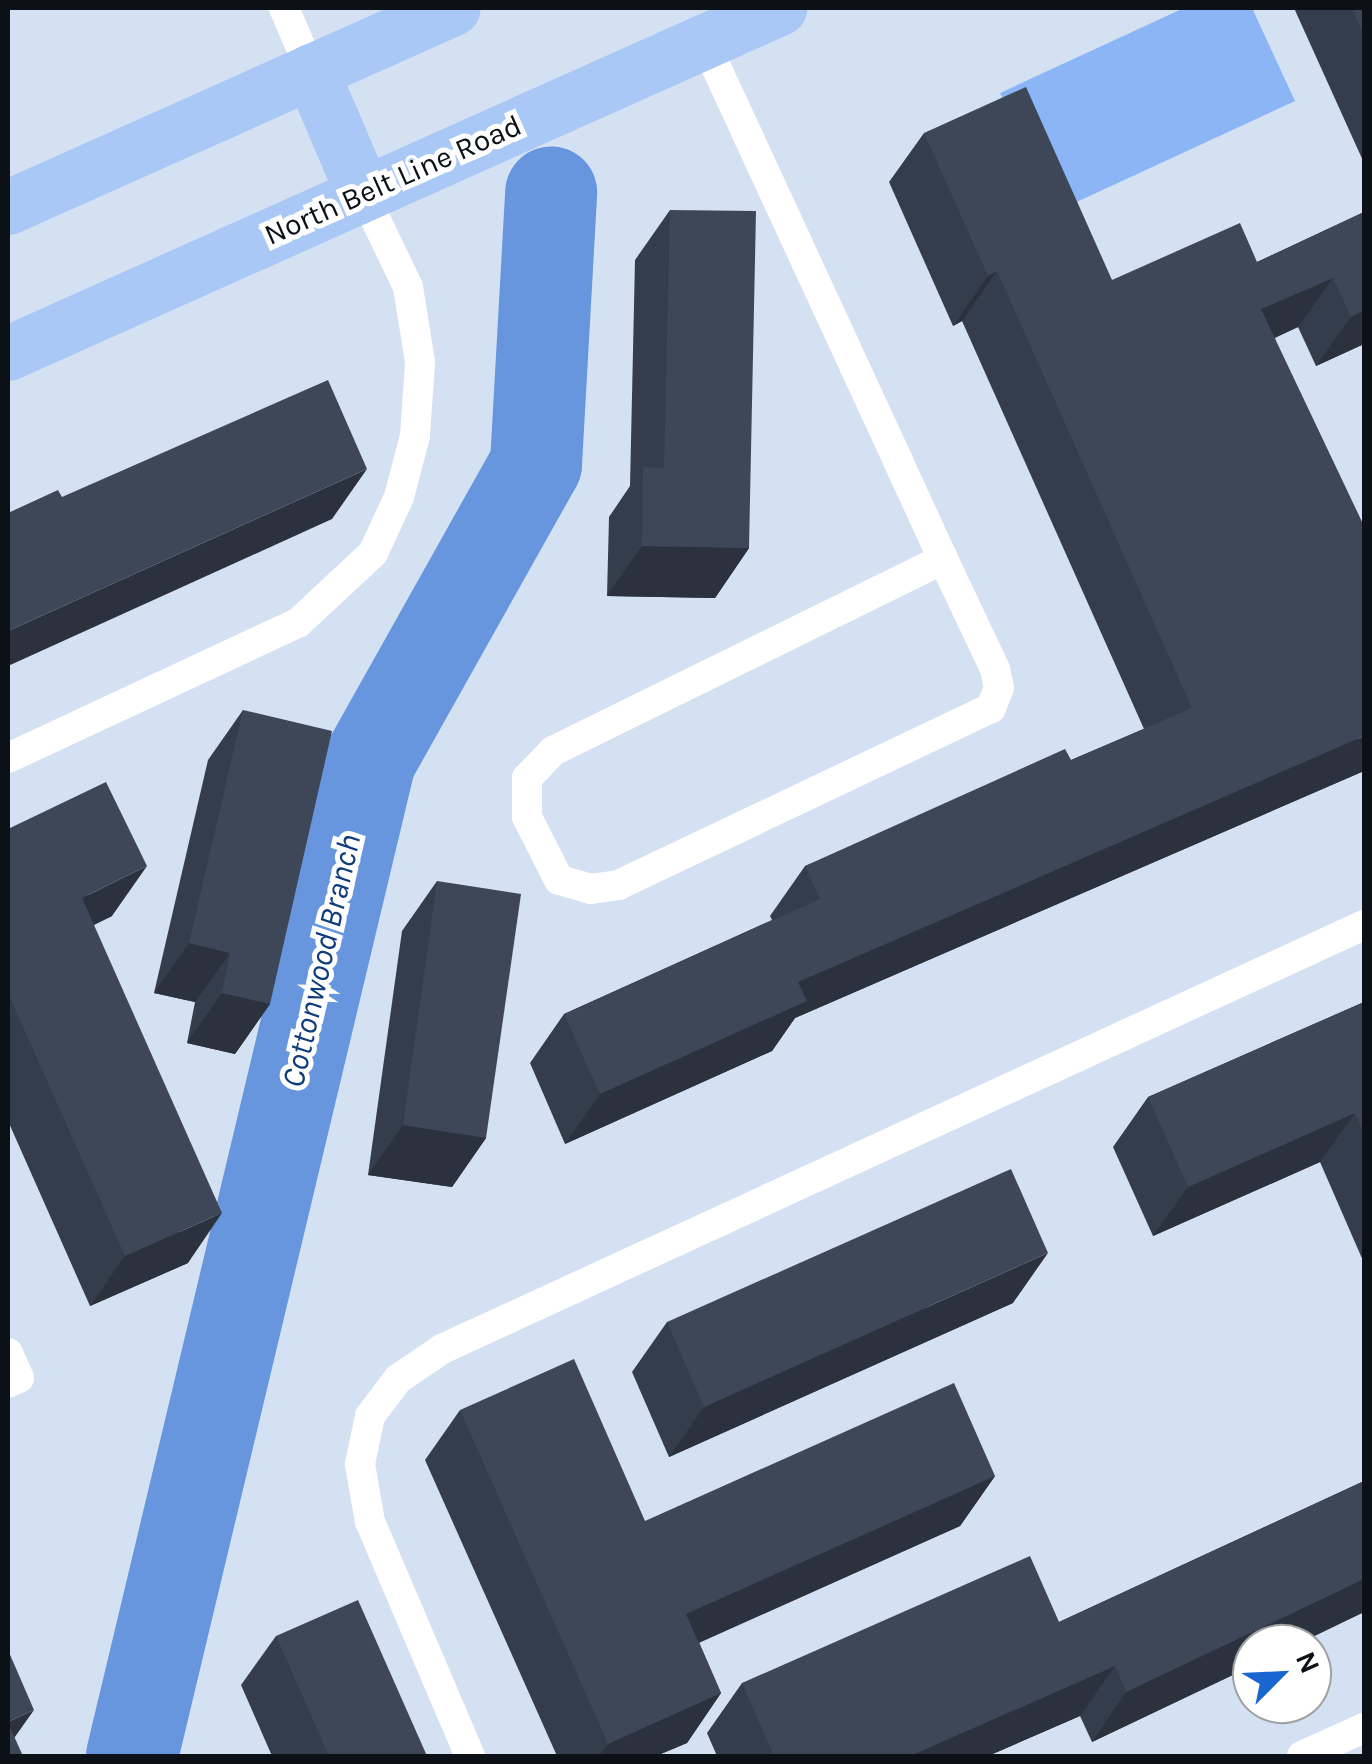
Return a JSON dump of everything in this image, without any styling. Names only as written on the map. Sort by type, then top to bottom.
[{"type":"main road","points":[[8,206],[452,8]]},
{"type":"main road","name":"North Belt Line Road","points":[[8,354],[779,8]]},
{"type":"main road","points":[[311,71],[363,193]]},
{"type":"lane","points":[[284,8],[311,71]]},
{"type":"lane","points":[[704,41],[944,558],[999,688],[991,708],[619,885],[591,889],[559,880],[526,817],[526,778],[553,752],[944,558]]},
{"type":"lane","points":[[8,758],[298,622],[373,553],[399,497],[415,436],[420,362],[408,287],[363,193]]},
{"type":"lane","points":[[470,1756],[370,1522],[360,1464],[370,1416],[398,1379],[460,1340],[1364,925]]},
{"type":"lane","points":[[8,1353],[19,1378],[8,1383]]},
{"type":"lane","points":[[1302,1756],[1364,1728]]},
{"type":"shaded area","points":[[1184,8],[1252,8],[1295,101],[1055,212],[1000,93]]},
{"type":"building","points":[[1352,8],[1364,8],[1364,36]]},
{"type":"building","points":[[1026,87],[1112,280],[1240,223],[1257,262],[1364,212],[1364,310],[1351,317],[1333,278],[1261,309],[1364,526],[1364,736],[798,982],[807,1001],[600,1094],[564,1014],[820,899],[805,866],[1065,749],[1071,760],[1192,708],[997,271],[988,276],[924,133]]},
{"type":"building","points":[[670,210],[756,211],[749,548],[642,546],[643,467],[664,468]]},
{"type":"building","points":[[328,380],[367,469],[8,631],[8,513],[58,490],[62,497]]},
{"type":"building","points":[[243,710],[332,731],[270,1004],[222,993],[230,953],[189,943]]},
{"type":"building","points":[[106,782],[147,866],[82,898],[222,1213],[125,1256],[8,993],[8,829]]},
{"type":"building","points":[[437,881],[521,894],[486,1138],[403,1125]]},
{"type":"building","points":[[1364,1002],[1364,1134],[1355,1113],[1188,1187],[1148,1097]]},
{"type":"building","points":[[1011,1169],[1048,1253],[704,1407],[667,1322]]},
{"type":"building","points":[[574,1359],[645,1521],[954,1383],[995,1476],[686,1614],[721,1693],[608,1744],[460,1410]]},
{"type":"building","points":[[1364,1481],[1364,1579],[1269,1624],[1232,1624],[1232,1642],[1126,1692],[1115,1666],[910,1756],[774,1756],[742,1683],[1030,1556],[1059,1622]]},
{"type":"building","points":[[358,1600],[427,1756],[329,1756],[276,1636]]},
{"type":"building","points":[[8,1650],[34,1710],[8,1722]]},
{"type":"building","points":[[8,1723],[23,1756],[8,1756]]},
{"type":"waterway","name":"Cottonwood Branch","points":[[132,1756],[370,760],[536,464],[551,192]]}]
